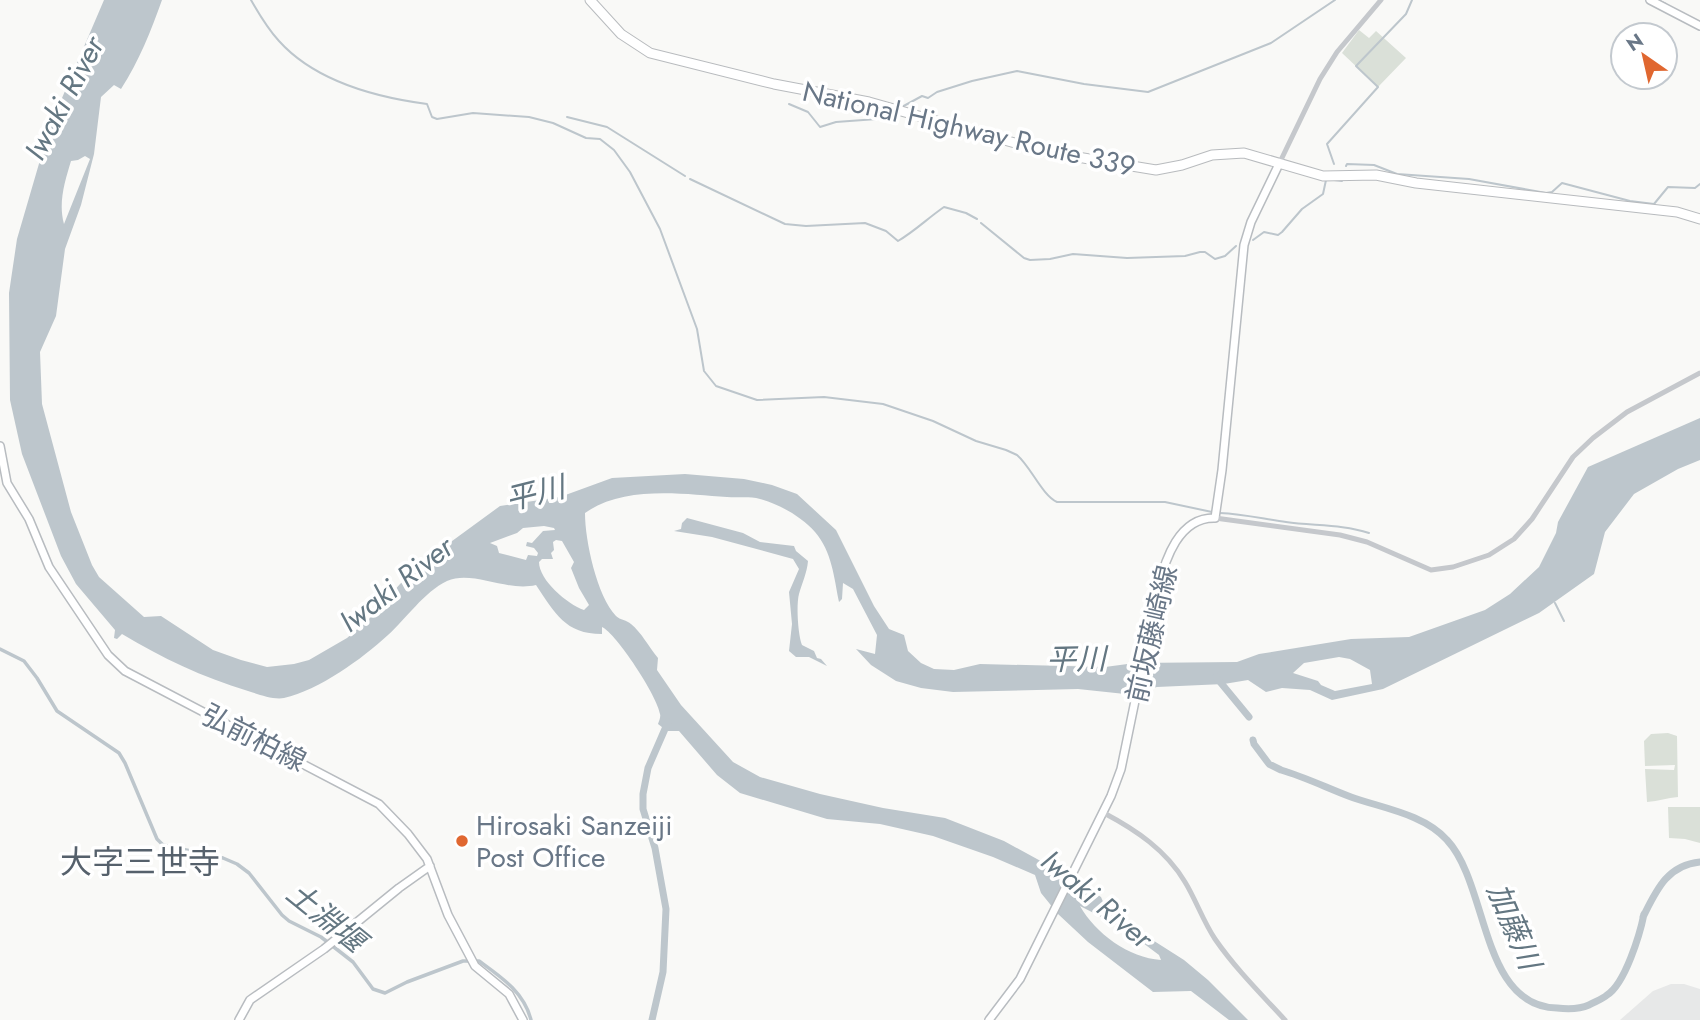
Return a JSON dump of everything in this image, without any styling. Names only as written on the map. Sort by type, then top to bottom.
[{"type":"highway","name":"National Highway Route 339","points":[[590,0],[621,34],[650,53],[774,84],[869,102],[1047,152],[1156,170],[1170,169],[1212,155],[1254,155],[1323,176],[1376,175],[1416,183],[1677,212],[1700,219]]},
{"type":"main road","points":[[1650,0],[1700,26]]},
{"type":"main road","points":[[1215,518],[1242,256],[1246,234],[1279,164]]},
{"type":"main road","name":"弘前柏線","points":[[0,446],[7,483],[29,519],[49,567],[116,663],[125,671],[370,797],[399,824],[430,866],[448,915],[468,956],[475,966],[509,994],[523,1020]]},
{"type":"main road","name":"前坂藤崎線","points":[[989,1020],[1014,989],[1028,965],[1104,813],[1121,769],[1160,580],[1174,546],[1192,523],[1215,518]]},
{"type":"main road","points":[[239,1020],[250,1000],[324,948],[430,866]]},
{"type":"street","points":[[1279,164],[1336,52],[1381,0]]},
{"type":"street","points":[[1215,518],[1340,535],[1367,542],[1431,570],[1453,567],[1489,555],[1514,539],[1532,519],[1573,457],[1593,438],[1627,412],[1700,373]]},
{"type":"street","points":[[1104,813],[1141,834],[1173,865],[1214,937],[1285,1020]]},
{"type":"shaded area","points":[[1359,30],[1369,38],[1376,31],[1406,58],[1378,87],[1342,53]]},
{"type":"shaded area","points":[[1668,733],[1677,736],[1678,797],[1647,802],[1645,769],[1674,770],[1675,765],[1645,766],[1644,741],[1651,734]]},
{"type":"shaded area","points":[[1668,807],[1700,807],[1700,843],[1669,838]]},
{"type":"shaded area","points":[[1671,984],[1684,984],[1700,989],[1700,1020],[1620,1020],[1653,991]]},
{"type":"water","name":"Iwaki River","points":[[104,0],[162,0],[144,46],[121,89],[114,85],[101,97],[94,154],[81,205],[65,249],[56,316],[40,352],[42,404],[71,512],[99,577],[144,617],[161,616],[213,650],[267,667],[309,660],[347,638],[369,619],[400,584],[500,506],[560,497],[612,478],[685,474],[744,479],[797,494],[836,530],[874,606],[889,629],[904,635],[908,651],[921,663],[934,669],[954,670],[980,664],[1105,667],[1135,663],[1237,662],[1259,654],[1351,639],[1409,637],[1485,610],[1510,594],[1539,567],[1556,533],[1558,522],[1588,467],[1700,418],[1700,460],[1634,494],[1605,532],[1594,574],[1539,613],[1383,689],[1332,700],[1310,690],[1282,688],[1266,692],[1248,680],[1224,684],[1157,687],[1125,694],[1078,689],[953,692],[921,688],[896,681],[871,665],[856,649],[875,654],[877,635],[853,589],[843,583],[842,599],[839,602],[829,556],[821,540],[804,521],[782,508],[752,498],[654,493],[617,498],[585,513],[593,568],[609,607],[616,616],[635,627],[642,635],[658,658],[657,670],[681,705],[733,762],[760,777],[883,808],[945,818],[1004,841],[1101,897],[1107,911],[1184,960],[1248,1020],[1229,1020],[1191,991],[1153,992],[1088,942],[1058,914],[1041,893],[1035,875],[933,836],[880,824],[827,819],[740,793],[717,775],[679,731],[667,731],[658,724],[658,706],[617,641],[602,627],[602,634],[589,633],[570,626],[555,613],[536,585],[513,586],[468,578],[447,581],[431,592],[366,654],[325,681],[284,698],[266,696],[215,680],[167,659],[122,634],[117,639],[114,638],[115,630],[76,584],[61,556],[22,454],[10,400],[9,293],[17,239],[50,126]],"holes":[[[85,156],[90,159],[64,224],[62,200],[65,184],[71,161]],[[544,526],[555,530],[543,531],[532,543],[527,542],[526,546],[534,548],[538,553],[537,556],[528,555],[526,560],[499,553],[497,546],[490,543],[523,528]],[[562,541],[574,562],[571,568],[589,605],[584,610],[555,590],[540,569],[539,562],[542,559],[553,559],[553,542]],[[1339,657],[1350,659],[1370,670],[1372,684],[1335,691],[1318,681],[1293,673],[1304,663]],[[1080,906],[1123,928],[1159,955],[1161,960],[1137,955],[1125,949],[1094,926]]]},
{"type":"water","points":[[687,518],[743,533],[760,542],[794,546],[808,561],[798,599],[802,645],[814,651],[817,658],[827,666],[809,657],[796,657],[789,651],[792,624],[789,592],[799,569],[793,559],[712,537],[674,531],[681,529]]},
{"type":"waterway","points":[[251,0],[271,32],[294,55],[310,67],[347,85],[387,97],[427,104],[432,117],[437,119],[473,113],[529,117],[553,123],[586,138],[600,139],[614,150],[630,172],[660,229],[697,329],[704,371],[716,386],[757,400],[824,397],[883,404],[933,421],[976,441],[1017,455],[1046,493],[1057,502],[1165,502],[1212,512]]},
{"type":"waterway","points":[[900,108],[922,96],[928,98],[937,92],[972,81],[1017,71],[1084,84],[1148,92],[1271,43],[1335,0]]},
{"type":"waterway","points":[[1334,164],[1327,144],[1378,87],[1356,66],[1406,14],[1412,0]]},
{"type":"waterway","points":[[1658,0],[1666,4]]},
{"type":"waterway","points":[[789,104],[808,112],[820,127],[836,122],[877,119],[892,112]]},
{"type":"waterway","points":[[567,117],[607,127],[685,176]]},
{"type":"waterway","points":[[1346,166],[1374,165],[1397,174],[1469,179],[1546,193],[1552,192],[1562,183],[1630,201],[1654,204],[1668,187],[1695,188],[1700,184]]},
{"type":"waterway","points":[[690,179],[785,224],[806,226],[865,223],[886,231],[898,241],[944,207],[977,219]]},
{"type":"waterway","points":[[1253,240],[1264,232],[1278,235],[1282,232],[1302,209],[1323,194],[1326,180]]},
{"type":"waterway","points":[[1334,180],[1342,181]]},
{"type":"waterway","points":[[981,223],[1030,260],[1073,254],[1127,258],[1185,256],[1200,252],[1205,252],[1215,259],[1225,256],[1236,246]]},
{"type":"waterway","points":[[1220,513],[1369,533]]},
{"type":"waterway","points":[[1555,603],[1564,621]]},
{"type":"waterway","name":"土淵堰","points":[[0,649],[24,661],[57,711],[119,753],[157,839],[163,845],[223,858],[237,864],[249,873],[282,915],[321,937],[353,962],[373,989],[385,993],[463,961],[479,961],[517,993],[531,1020]]},
{"type":"waterway","name":"加藤川","points":[[1216,677],[1249,717]]},
{"type":"waterway","points":[[652,1020],[663,972],[666,909],[655,848],[643,809],[643,794],[648,768],[668,722]]},
{"type":"waterway","name":"加藤川","points":[[1253,740],[1269,764],[1281,770],[1415,818],[1438,831],[1461,860],[1499,966],[1513,987],[1532,1002],[1557,1008],[1581,1007],[1614,989],[1626,970],[1639,934],[1642,923],[1644,914],[1643,917],[1648,907],[1658,889],[1679,868],[1700,862]]},
{"type":"place","name":"Hirosaki Sanzeiji Post Office","points":[[462,841]]},
{"type":"district","name":"大字三世寺","points":[[140,862]]},
{"type":"water label","name":"平川","points":[[535,493]]},
{"type":"water label","name":"平川","points":[[1076,659]]}]
